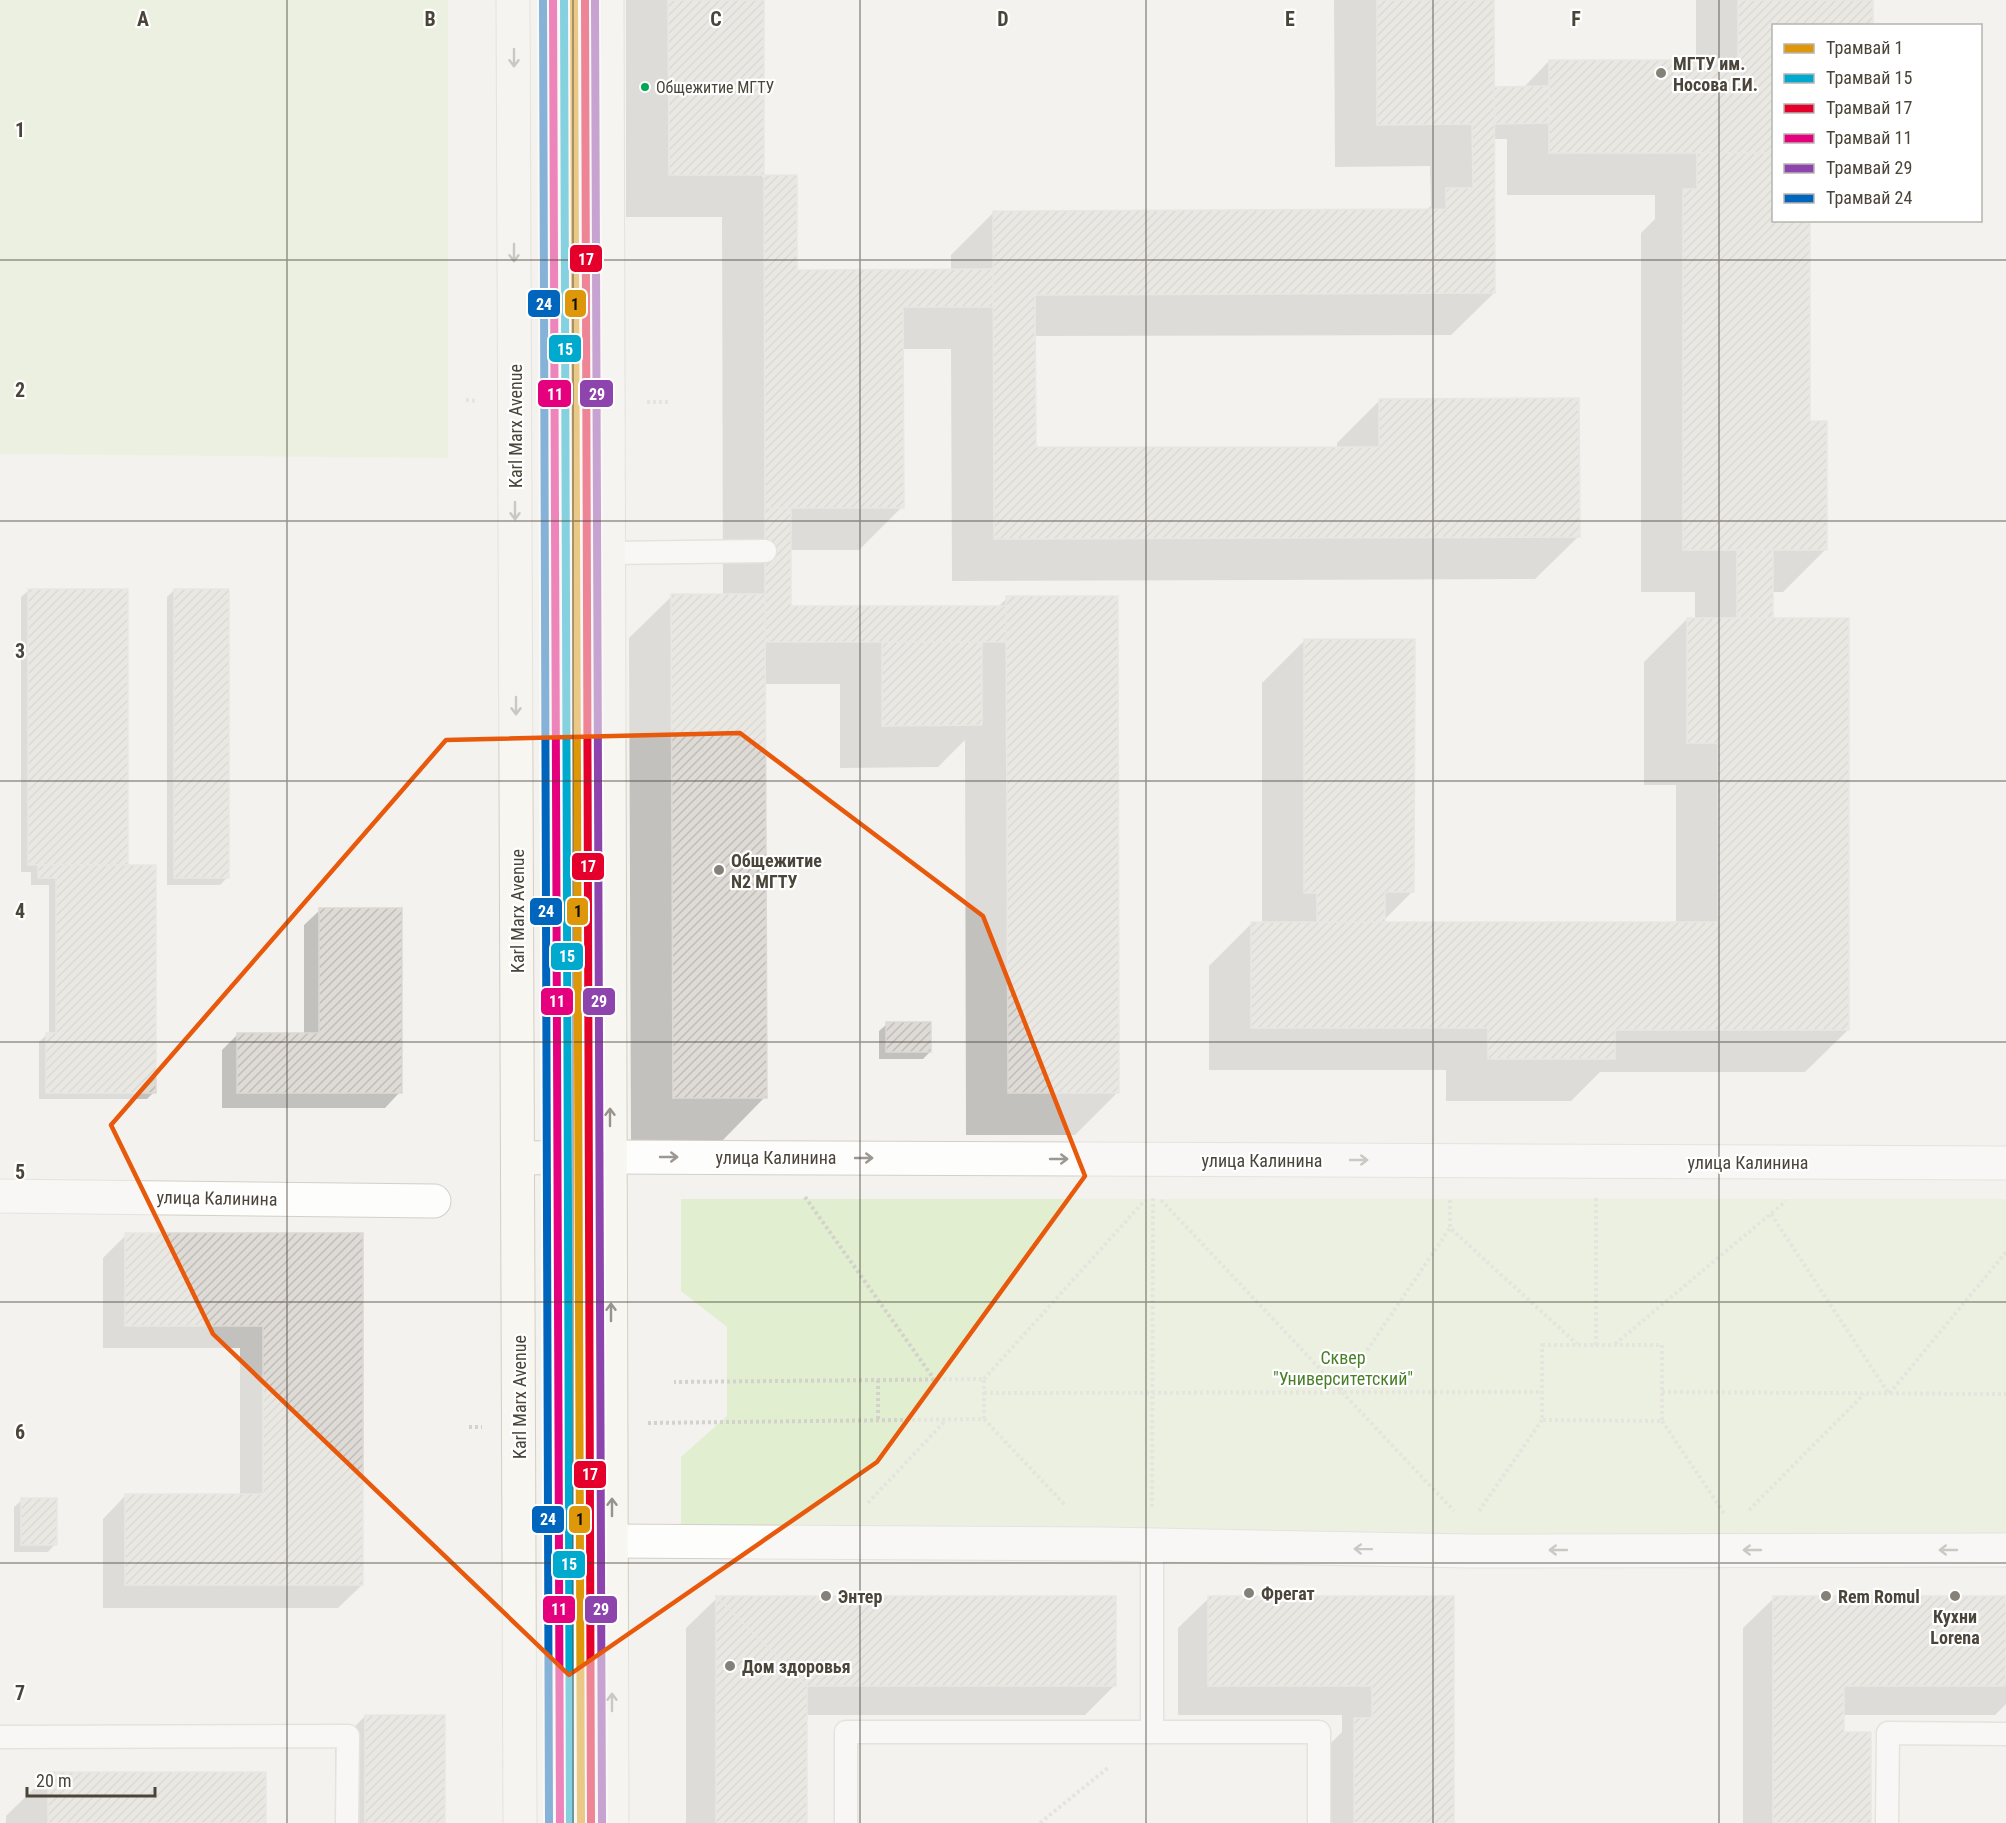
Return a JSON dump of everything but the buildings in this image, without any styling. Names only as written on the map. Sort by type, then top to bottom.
[{"type":"main road","name":"Karl Marx Avenue","points":[[513,0],[520,1823]]},
{"type":"main road","points":[[607,0],[612,1823]]},
{"type":"main road","name":"улица Калинина","points":[[518,1158],[610,1157]]},
{"type":"street","name":"улица Калинина","points":[[610,1157],[2006,1163]]},
{"type":"street","name":"улица Калинина","points":[[0,1196],[434,1201]]},
{"type":"street","points":[[612,1541],[1152,1544],[1469,1551],[2006,1550]]},
{"type":"lane","points":[[609,553],[765,551]]},
{"type":"lane","points":[[1152,1544],[1152,1732]]},
{"type":"lane","points":[[846,1823],[846,1732],[1319,1732],[1319,1823]]},
{"type":"lane","points":[[1887,1823],[1888,1733],[2006,1734]]},
{"type":"lane","points":[[0,1737],[348,1736],[347,1823]]},
{"type":"path","points":[[777,1157],[935,1380]]},
{"type":"path","points":[[1340,1391],[1450,1228],[1449,1161]]},
{"type":"path","points":[[1596,1162],[1596,1345]]},
{"type":"path","points":[[1103,1544],[984,1419],[984,1379],[1153,1191]]},
{"type":"path","points":[[1153,1191],[1461,1518]]},
{"type":"path","points":[[1152,1544],[1153,1191]]},
{"type":"path","points":[[1614,1345],[1789,1199]]},
{"type":"path","points":[[1771,1214],[1889,1394]]},
{"type":"path","points":[[1450,1228],[1577,1345]]},
{"type":"path","points":[[1889,1394],[2006,1252]]},
{"type":"path","points":[[1476,1517],[1542,1420],[1542,1345],[1662,1345],[1662,1421],[1727,1516]]},
{"type":"path","points":[[674,1382],[984,1379]]},
{"type":"path","points":[[879,1380],[879,1421]]},
{"type":"path","points":[[984,1393],[1542,1392]]},
{"type":"path","points":[[1662,1392],[2006,1394]]},
{"type":"path","points":[[1741,1518],[1864,1394]]},
{"type":"path","points":[[674,1423],[984,1419]]},
{"type":"path","points":[[831,1542],[945,1420]]},
{"type":"path","points":[[1542,1420],[1662,1421]]},
{"type":"path","points":[[1040,1823],[1152,1732]]},
{"type":"highlighted area","points":[[740,733],[983,916],[1085,1176],[877,1462],[569,1675],[213,1334],[111,1125],[446,740]]},
{"type":"green space","points":[[0,0],[448,0],[448,458],[0,454]]},
{"type":"green space","name":"Сквер \"Университетский\"","points":[[681,1199],[2006,1199],[2006,1535],[681,1535],[681,1457],[727,1416],[727,1327],[681,1291]]},
{"type":"tram line","name":"24","points":[[543,0],[549,1823]]},
{"type":"tram line","name":"11","points":[[553,0],[560,1823]]},
{"type":"tram line","name":"15","points":[[564,0],[570,1823]]},
{"type":"tram line","name":"1","points":[[574,0],[581,1823]]},
{"type":"tram line","name":"17","points":[[585,0],[591,1823]]},
{"type":"tram line","name":"29","points":[[595,0],[602,1823]]},
{"type":"place","name":"МГТУ им. Носова Г.И.","points":[[1661,73]]},
{"type":"place","name":"Общежитие МГТУ","points":[[645,87]]},
{"type":"place","name":"Общежитие N2 МГТУ","points":[[719,870]]},
{"type":"place","name":"Фрегат","points":[[1249,1593]]},
{"type":"place","name":"Энтер","points":[[826,1596]]},
{"type":"place","name":"Rem Romul","points":[[1826,1596]]},
{"type":"place","name":"Кухни Lorena","points":[[1955,1596]]},
{"type":"place","name":"Дом здоровья","points":[[730,1666]]}]
